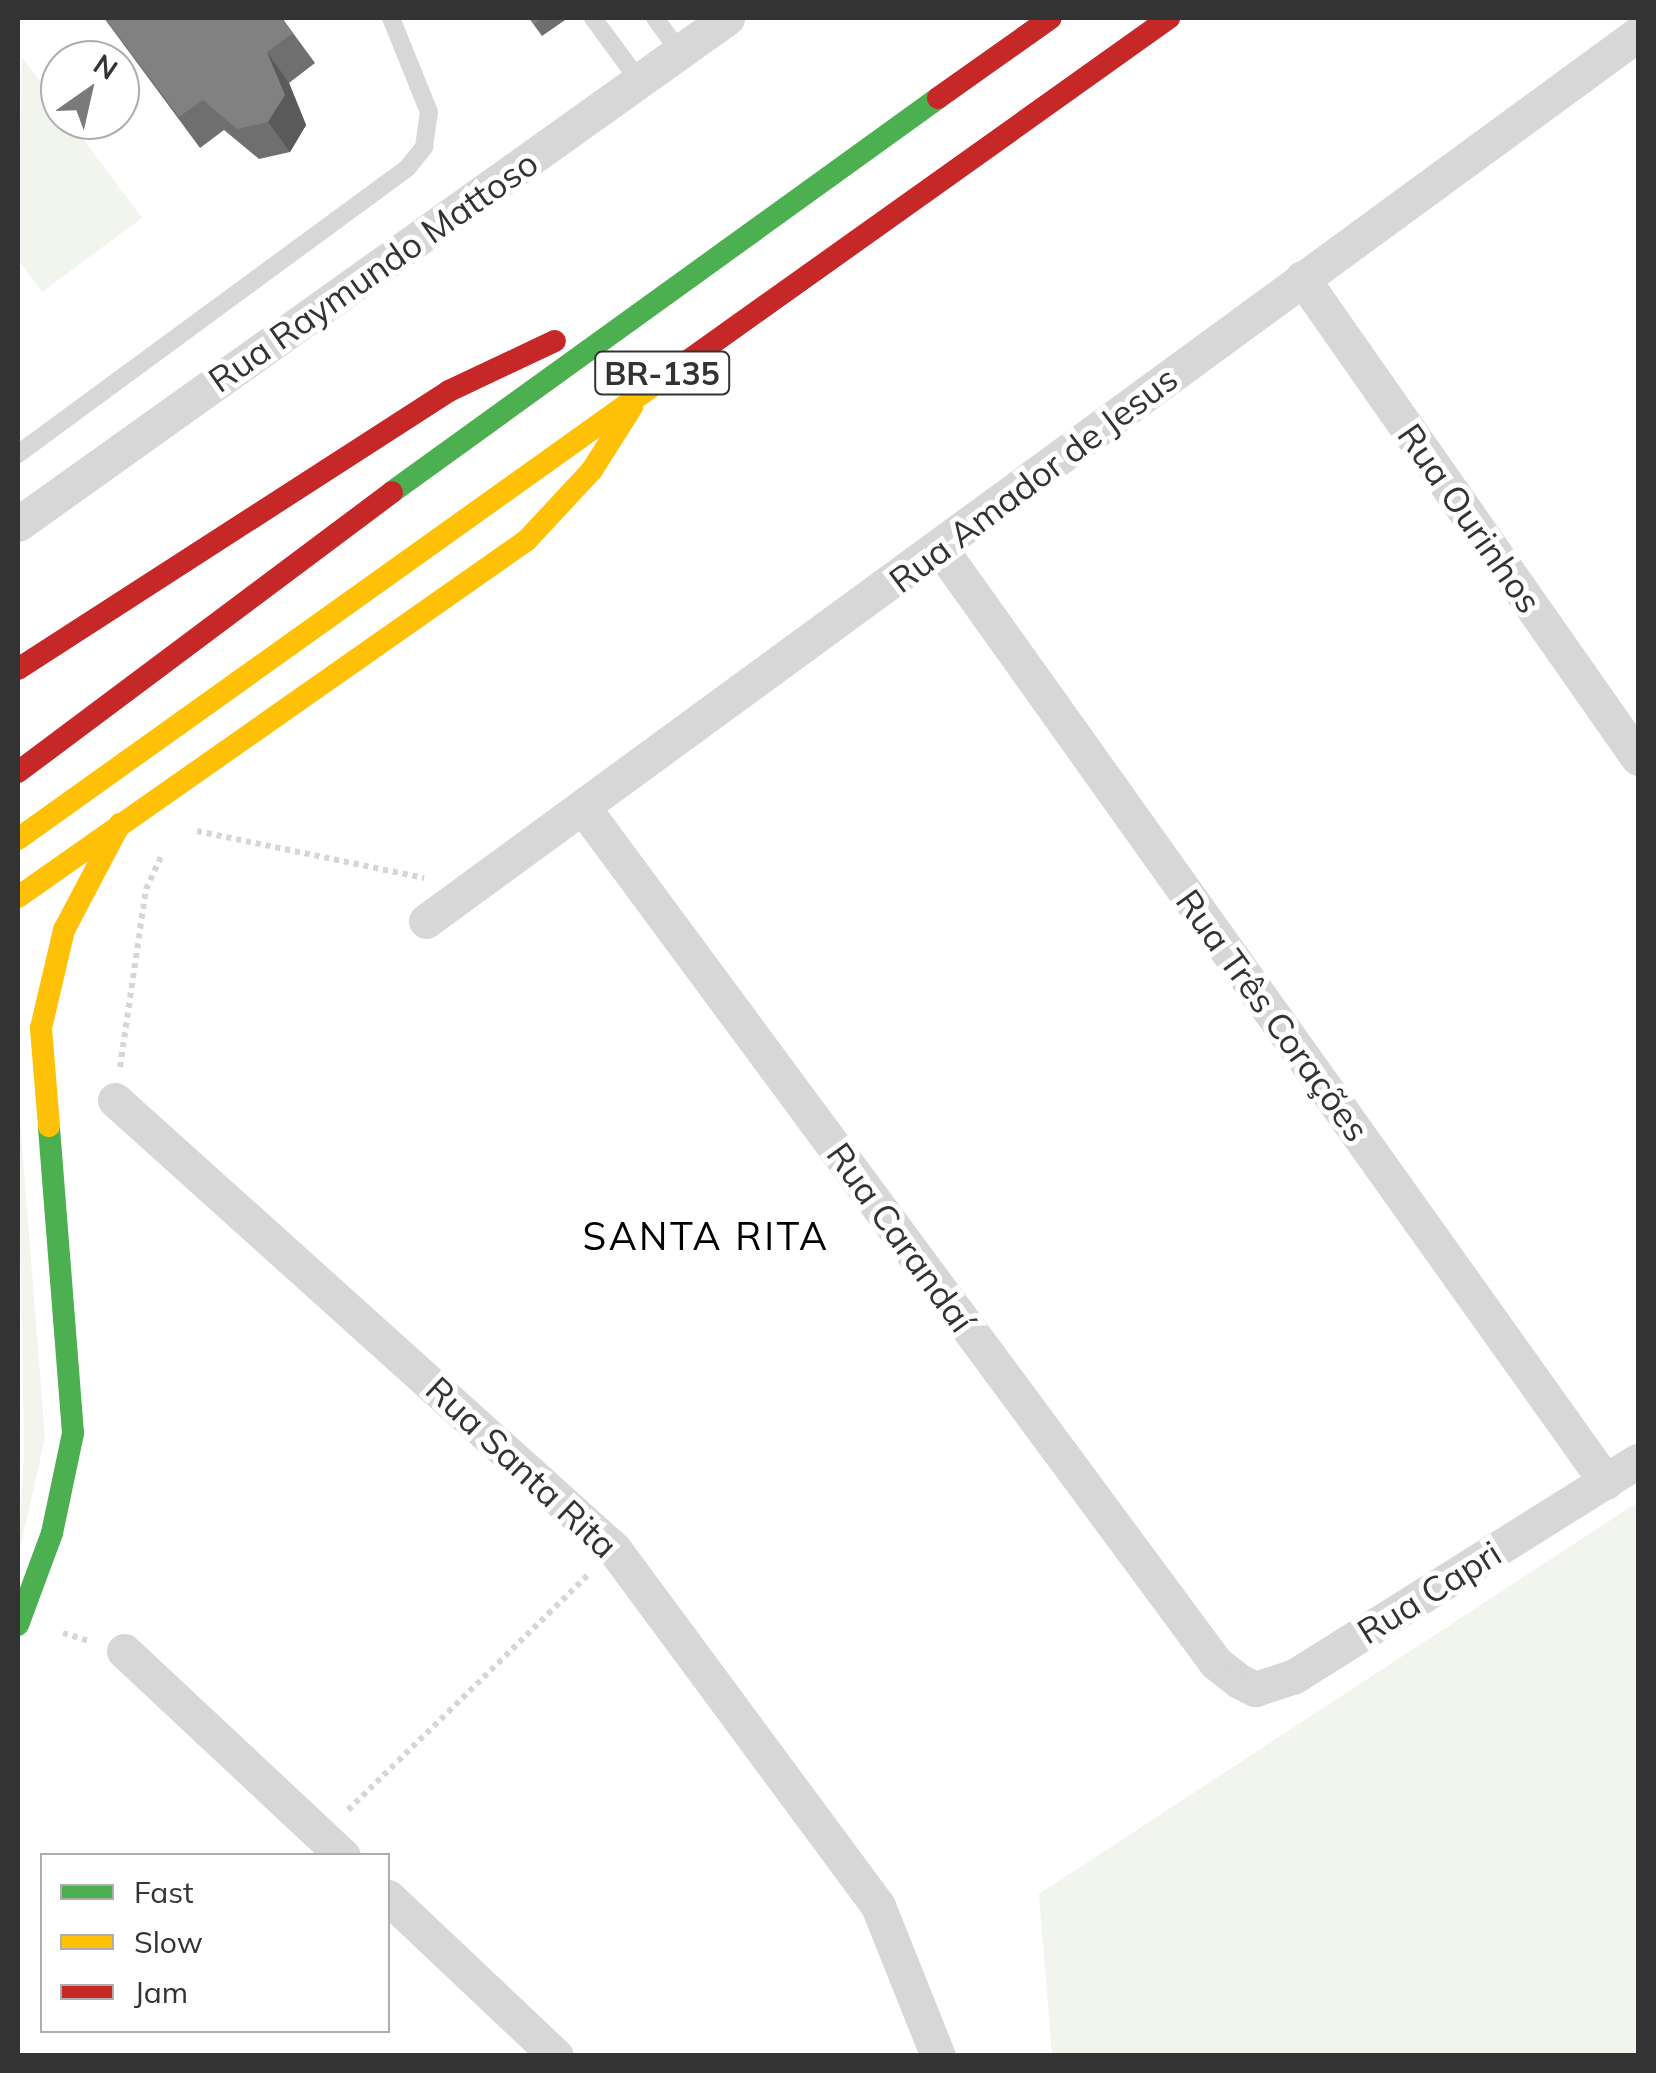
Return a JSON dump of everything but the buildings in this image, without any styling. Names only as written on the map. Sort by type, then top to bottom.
[{"type":"highway","name":"BR-135","points":[[18,772],[624,318],[1051,18]]},
{"type":"highway","name":"BR-135","points":[[18,839],[647,383],[1169,18]]},
{"type":"highway","points":[[18,669],[449,391],[624,318]]},
{"type":"highway","points":[[18,897],[527,540],[592,470],[647,383]]},
{"type":"highway","points":[[19,1622],[52,1533],[72,1433],[41,1028],[64,930],[120,824]]},
{"type":"street","name":"Rua Raymundo Mattoso","points":[[18,524],[727,18]]},
{"type":"street","name":"Rua Amador de Jesus","points":[[426,922],[585,810],[1638,34]]},
{"type":"street","name":"Rua Ourinhos","points":[[1302,278],[1638,758]]},
{"type":"street","name":"Rua Três Corações","points":[[940,548],[1606,1482]]},
{"type":"street","name":"Rua Carandaí","points":[[585,810],[1216,1664]]},
{"type":"street","name":"Rua Santa Rita","points":[[116,1100],[614,1549],[878,1906],[938,2056]]},
{"type":"street","name":"Rua Capri","points":[[1216,1664],[1255,1689],[1284,1682],[1638,1461]]},
{"type":"street","points":[[124,1652],[332,1845]]},
{"type":"street","points":[[390,1899],[556,2056]]},
{"type":"lane","points":[[18,454],[408,168],[429,112],[391,18]]},
{"type":"lane","points":[[593,18],[640,82]]},
{"type":"lane","points":[[654,18],[680,52]]},
{"type":"path","points":[[176,827],[475,888]]},
{"type":"path","points":[[116,1100],[146,889],[168,842]]},
{"type":"path","points":[[332,1845],[614,1549]]},
{"type":"path","points":[[19,1622],[124,1652]]},
{"type":"shaded area","points":[[22,57],[40,81],[40,140],[84,140],[142,218],[42,292],[18,259]]},
{"type":"shaded area","points":[[18,1094],[45,1438],[18,1558],[24,1452]]},
{"type":"shaded area","points":[[1638,1502],[1638,2055],[1052,2055],[1039,1894]]},
{"type":"traffic: fast","points":[[392,492],[938,98]]},
{"type":"traffic: fast","points":[[18,1625],[52,1533],[73,1433],[49,1126]]},
{"type":"traffic: slow","points":[[18,839],[661,380]]},
{"type":"traffic: slow","points":[[18,897],[527,540],[592,470],[632,407]]},
{"type":"traffic: slow","points":[[49,1126],[41,1028],[64,930],[120,824]]},
{"type":"traffic: jam","points":[[938,98],[1051,18]]},
{"type":"traffic: jam","points":[[661,380],[1169,18]]},
{"type":"traffic: jam","points":[[18,669],[449,391],[555,341]]},
{"type":"traffic: jam","points":[[18,772],[392,492]]},
{"type":"district","name":"SANTA RITA","points":[[706,1237]]}]
